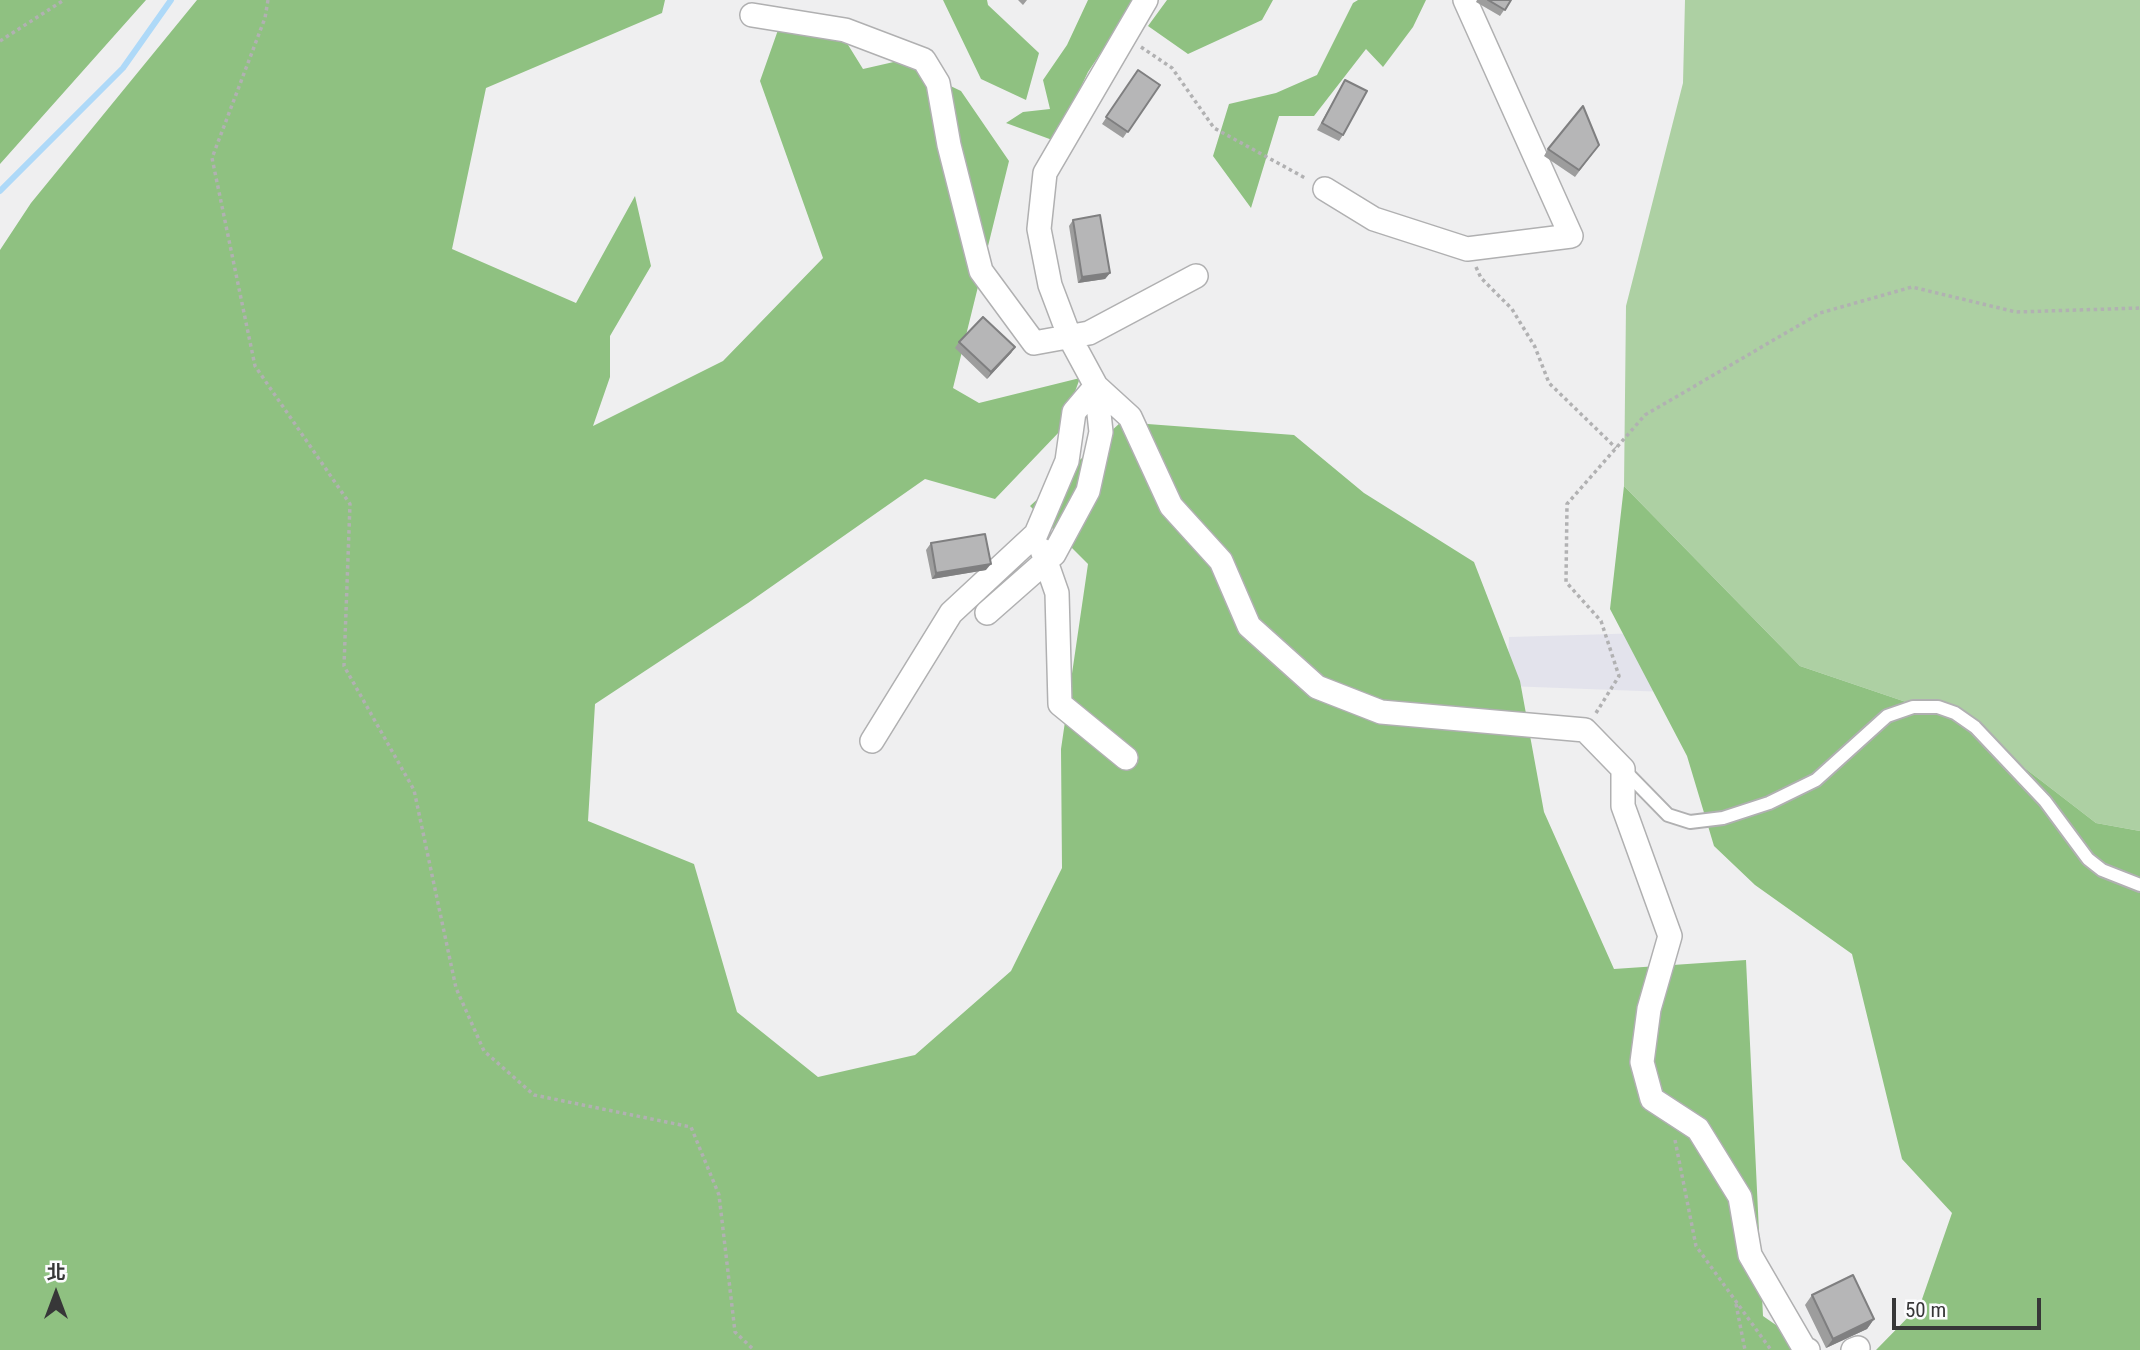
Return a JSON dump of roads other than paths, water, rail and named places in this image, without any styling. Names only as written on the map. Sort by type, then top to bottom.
[{"type":"street","points":[[1146,0],[1045,173],[1039,229],[1050,285],[1070,338],[1096,386],[1130,416],[1171,506],[1221,561],[1249,626],[1317,687],[1381,712],[1585,730],[1623,769],[1623,806],[1670,936],[1649,1009],[1642,1062],[1652,1099],[1698,1129],[1740,1197],[1750,1255],[1804,1348],[1808,1350]]},
{"type":"street","points":[[1325,189],[1374,219],[1467,249],[1571,236],[1465,0]]},
{"type":"street","points":[[752,15],[845,30],[924,60],[938,83],[949,145],[981,271],[1034,343],[1089,334],[1196,276]]},
{"type":"street","points":[[872,741],[951,613],[1036,534],[1067,461],[1074,412],[1096,386]]},
{"type":"street","points":[[987,613],[1054,554],[1088,491],[1101,432],[1096,386]]},
{"type":"street","points":[[1036,534],[1057,593],[1060,704],[1126,758]]},
{"type":"lane","points":[[1623,769],[1668,815],[1690,822],[1723,818],[1769,803],[1816,780],[1887,716],[1913,707],[1938,707],[1962,717],[1975,727],[2045,801],[2088,859],[2107,872],[2140,885]]},
{"type":"waterway","points":[[0,191],[123,68],[171,0]]}]
